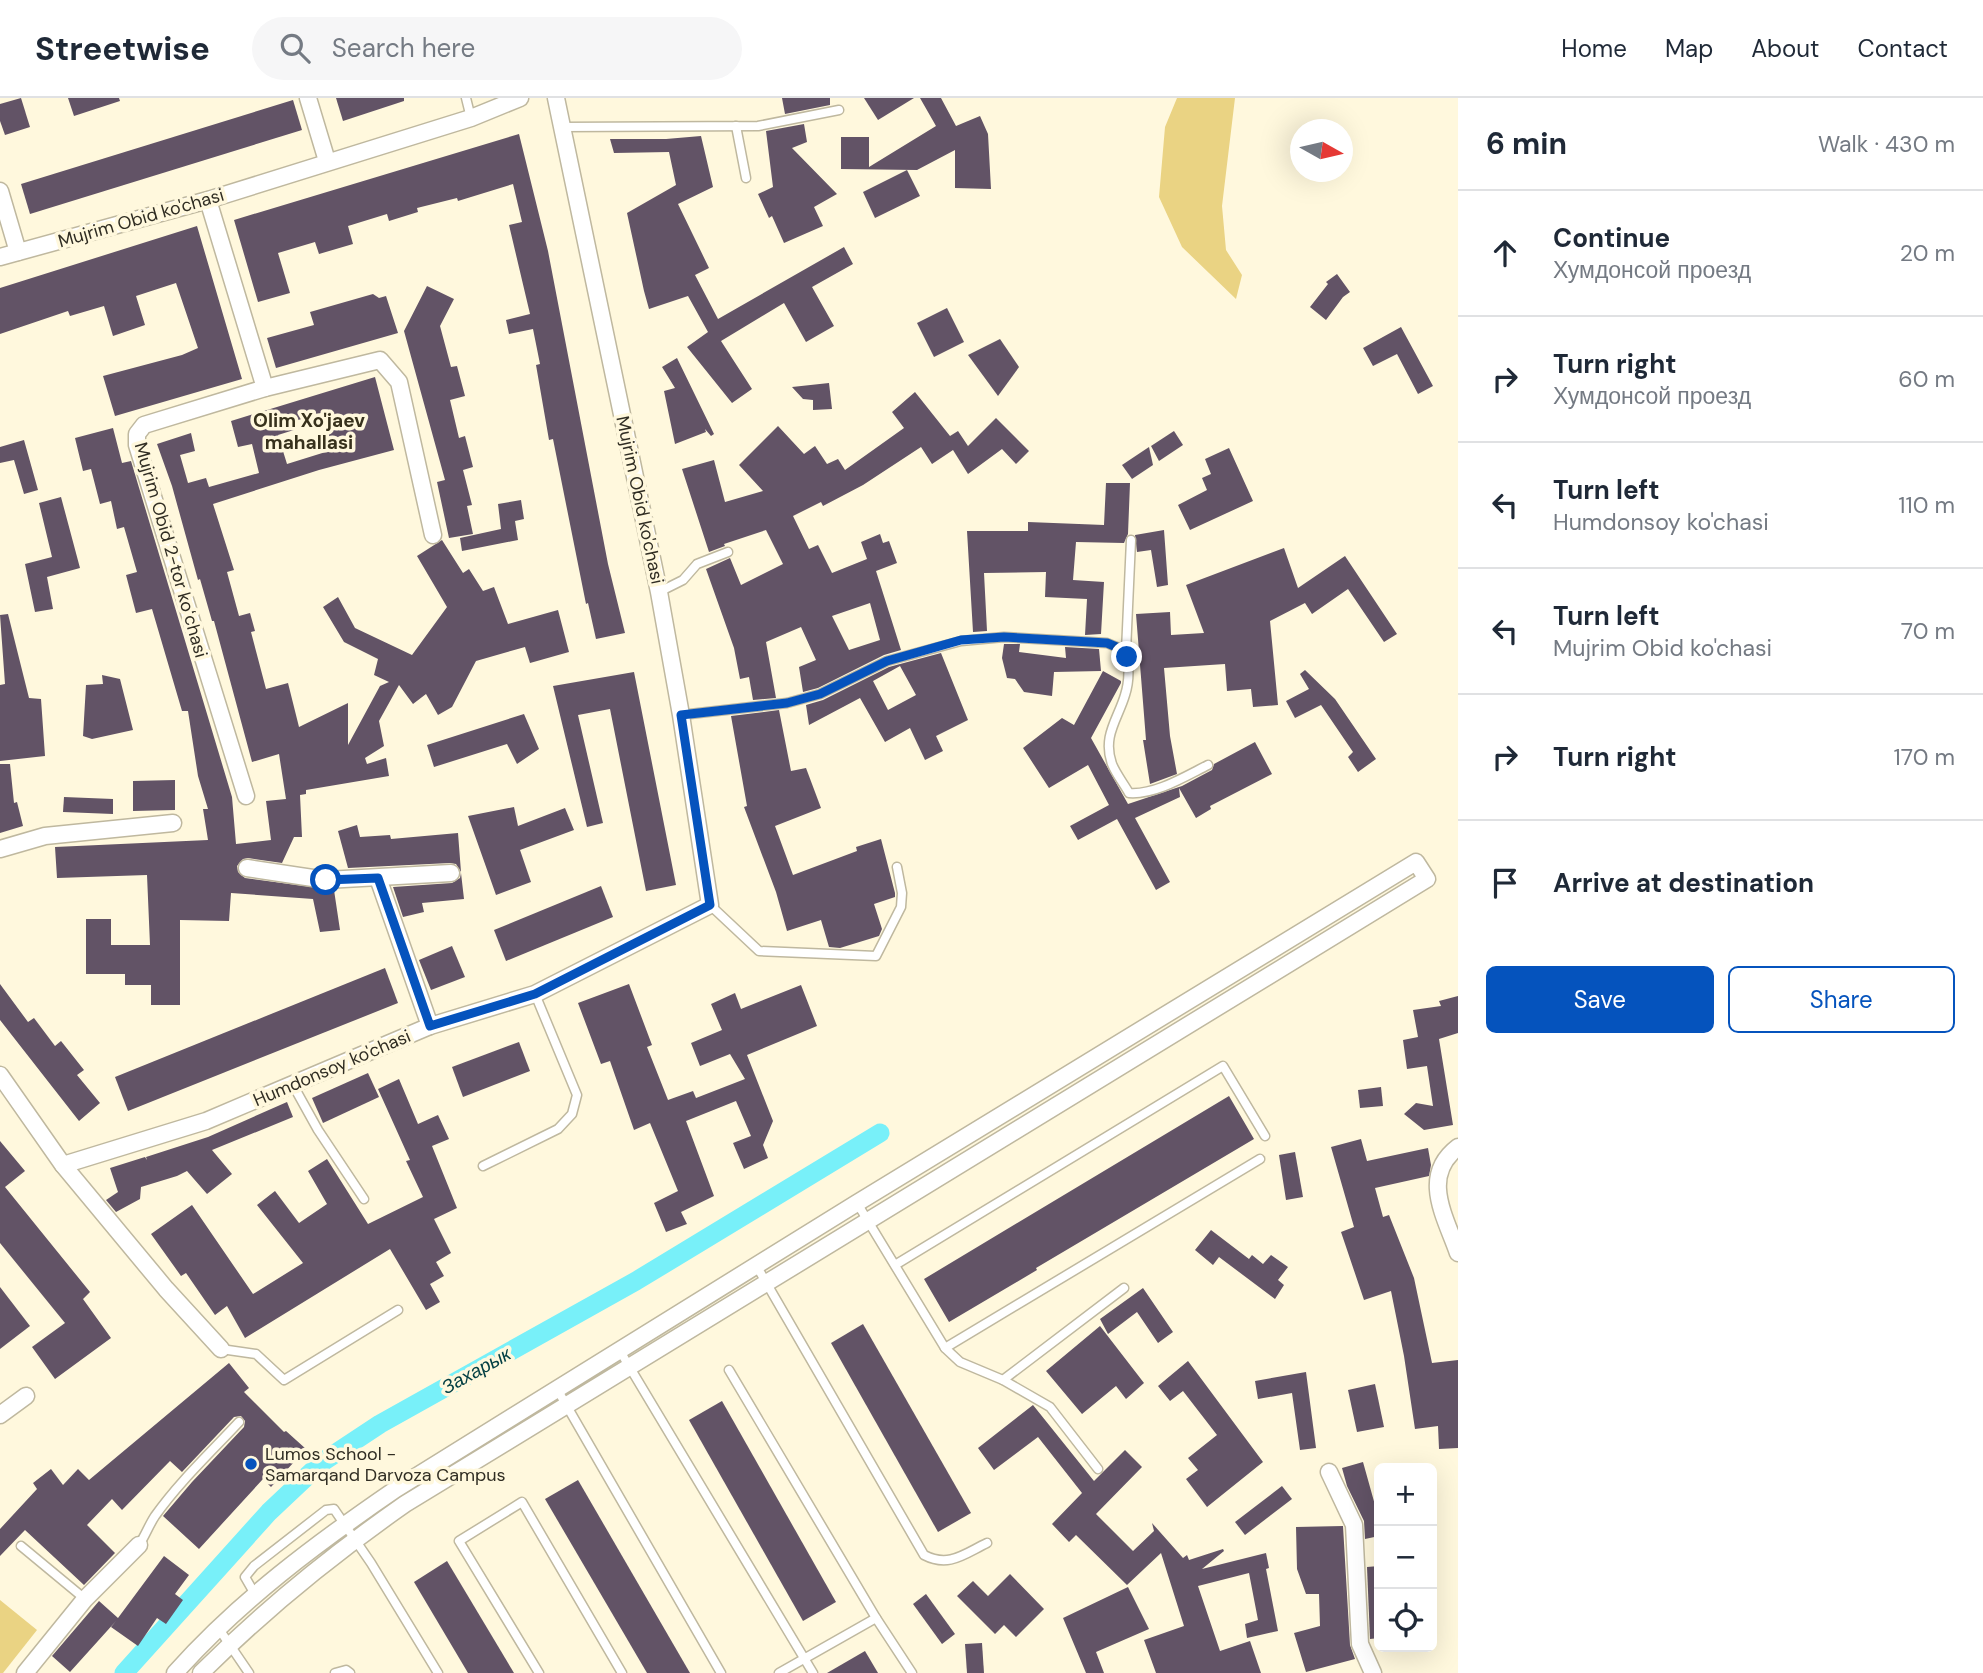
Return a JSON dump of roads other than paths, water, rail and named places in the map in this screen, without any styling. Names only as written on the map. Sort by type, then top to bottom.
[{"type":"street","points":[[308,98],[327,161]]},
{"type":"street","name":"Mujrim Obid ko'chasi","points":[[0,257],[208,200],[471,118],[520,98]]},
{"type":"street","name":"Mujrim Obid ko'chasi","points":[[556,98],[659,592],[710,905]]},
{"type":"street","points":[[0,191],[18,252]]},
{"type":"street","points":[[208,200],[265,388]]},
{"type":"street","name":"Mujrim Obid 2-tor koʻchasi","points":[[246,796],[137,445],[137,434],[144,425],[265,388],[380,360],[399,382],[433,535]]},
{"type":"street","points":[[0,849],[45,836],[173,822]]},
{"type":"street","points":[[175,1673],[256,1596],[344,1524],[449,1454],[1416,862],[1427,879],[405,1504],[290,1590],[201,1673]]},
{"type":"street","points":[[247,868],[326,880],[451,873]]},
{"type":"street","points":[[378,878],[430,1026]]},
{"type":"street","name":"Humdonsoy ko'chasi","points":[[63,1165],[206,1121],[430,1026],[535,994],[710,905]]},
{"type":"street","points":[[0,1075],[63,1165],[166,1289],[221,1349]]},
{"type":"street","points":[[1458,1147],[1441,1163],[1436,1187],[1458,1253]]},
{"type":"street","points":[[0,1415],[26,1396]]},
{"type":"street","points":[[1329,1472],[1354,1525],[1360,1644],[1373,1673]]},
{"type":"street","points":[[24,1673],[85,1599],[139,1545]]},
{"type":"lane","points":[[466,98],[471,118]]},
{"type":"lane","points":[[562,127],[758,126],[839,110]]},
{"type":"lane","points":[[736,126],[746,178]]},
{"type":"lane","points":[[1131,540],[1126,651],[1129,672],[1125,695],[1113,720],[1109,746],[1112,764],[1129,793],[1139,794],[1177,781],[1208,765]]},
{"type":"lane","points":[[659,592],[683,580],[697,564],[727,552]]},
{"type":"lane","points":[[681,715],[787,703],[820,694],[887,661],[961,640],[1004,637],[1107,643],[1126,651]]},
{"type":"lane","points":[[710,905],[760,951],[876,956],[901,907],[902,893],[897,867]]},
{"type":"lane","points":[[483,1166],[558,1129],[572,1114],[577,1095],[535,994]]},
{"type":"lane","points":[[895,1265],[1223,1066],[1265,1136]]},
{"type":"lane","points":[[293,1085],[318,1130],[363,1199]]},
{"type":"lane","points":[[945,1348],[1260,1159]]},
{"type":"lane","points":[[857,1203],[945,1348],[960,1362],[1003,1380],[1050,1407],[1098,1469]]},
{"type":"lane","points":[[756,1265],[925,1555],[936,1561],[950,1561],[987,1543]]},
{"type":"lane","points":[[1003,1380],[1124,1288]]},
{"type":"lane","points":[[221,1349],[256,1354],[284,1380],[398,1310]]},
{"type":"lane","points":[[620,1351],[813,1673]]},
{"type":"lane","points":[[730,1370],[876,1618],[912,1673]]},
{"type":"lane","points":[[557,1389],[721,1673]]},
{"type":"lane","points":[[139,1545],[153,1519],[177,1489],[239,1422]]},
{"type":"lane","points":[[540,1673],[459,1541],[522,1502],[622,1673]]},
{"type":"lane","points":[[256,1596],[244,1577],[254,1566],[326,1510],[334,1509],[438,1673]]},
{"type":"lane","points":[[21,1546],[85,1599]]},
{"type":"lane","points":[[779,1673],[876,1618]]},
{"type":"lane","points":[[219,1629],[249,1673]]},
{"type":"lane","points":[[335,1673],[346,1670],[350,1673]]},
{"type":"waterway","name":"Захарык","points":[[124,1673],[269,1512],[321,1463],[380,1424],[636,1281],[880,1133]]},
{"type":"place","name":"Lumos School - Samarqand Darvoza Campus","points":[[251,1464]]},
{"type":"district","name":"Olim Xo'jaev mahallasi","points":[[309,431]]}]
